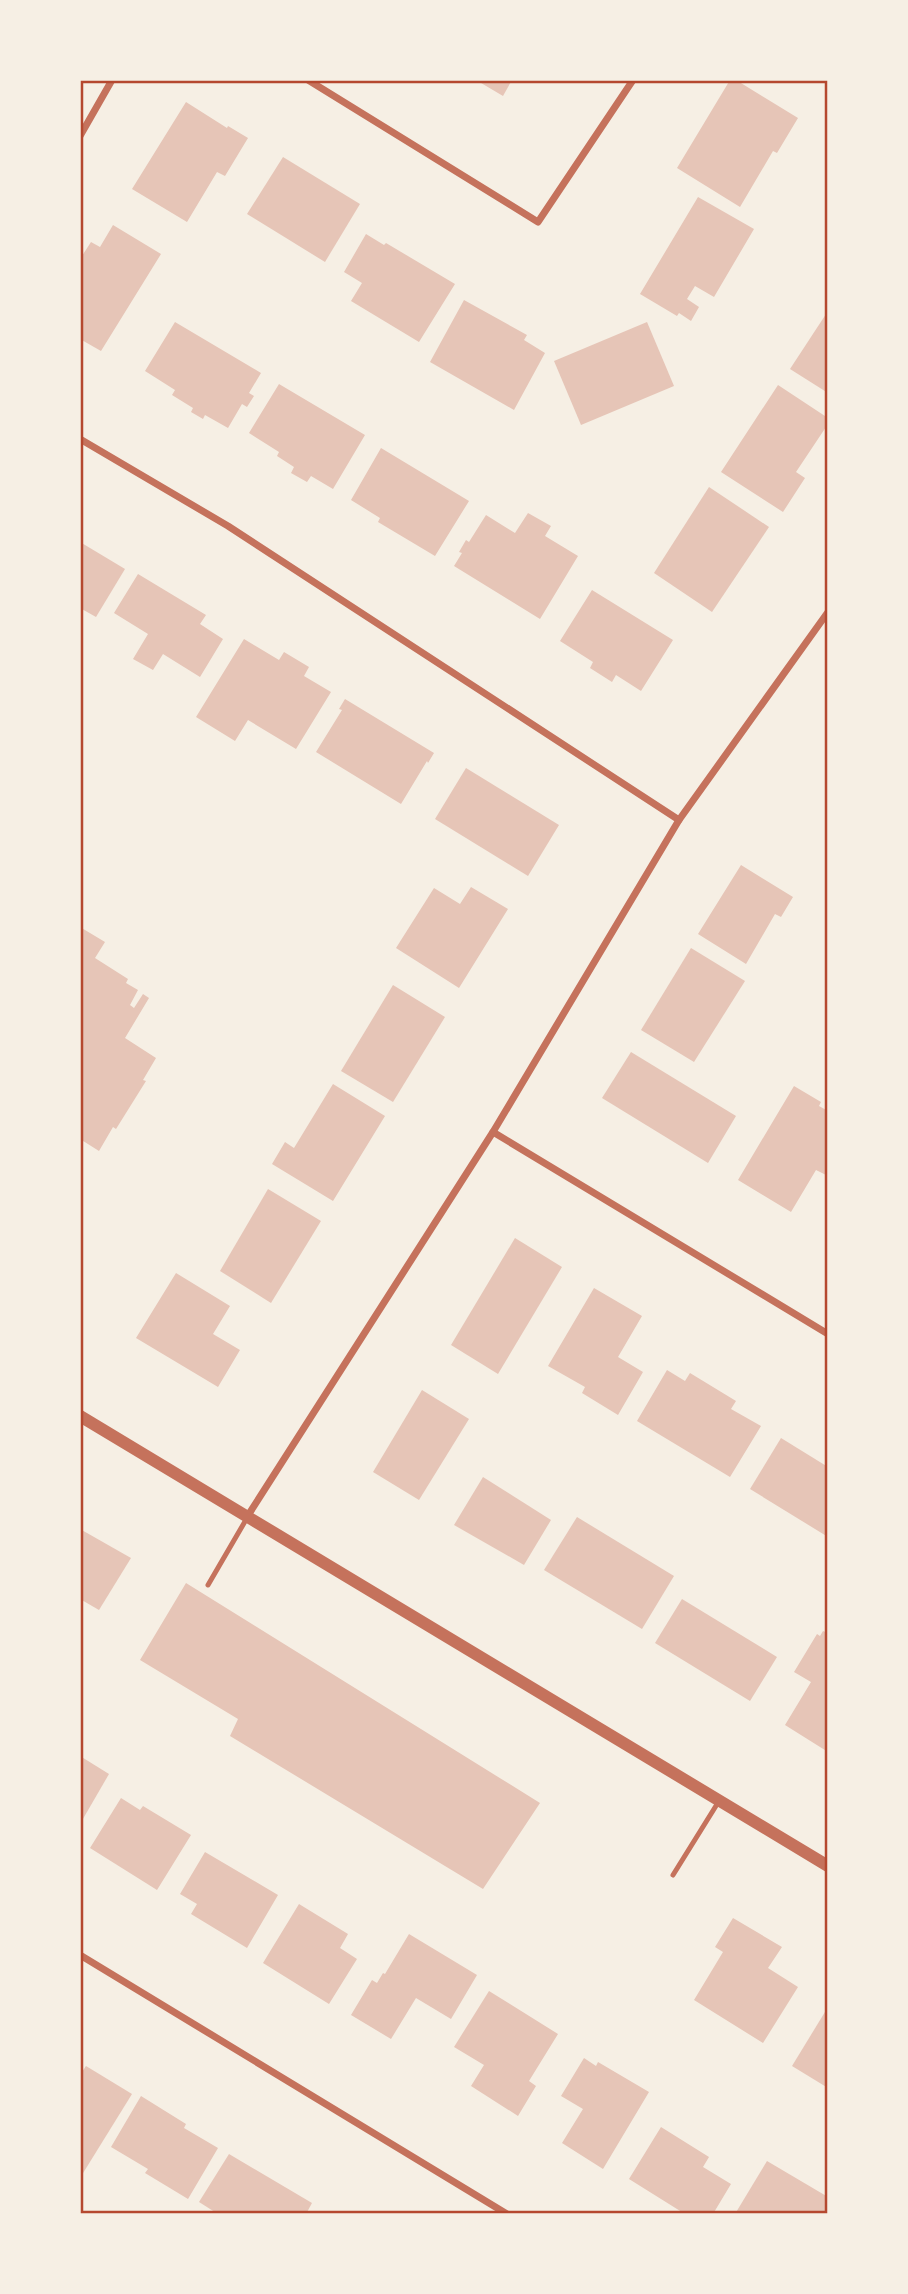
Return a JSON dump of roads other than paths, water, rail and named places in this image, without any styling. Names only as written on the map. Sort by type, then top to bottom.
[{"type":"street","points":[[80,136],[112,80]]},
{"type":"street","points":[[308,80],[538,222],[634,80]]},
{"type":"street","points":[[80,439],[228,526],[679,820]]},
{"type":"street","points":[[247,1517],[493,1132],[679,820],[828,612]]},
{"type":"street","points":[[493,1132],[828,1334]]},
{"type":"street","points":[[80,1416],[828,1866]]},
{"type":"street","points":[[80,1955],[508,2214]]},
{"type":"lane","points":[[208,1585],[247,1517]]},
{"type":"lane","points":[[673,1875],[719,1801]]}]
